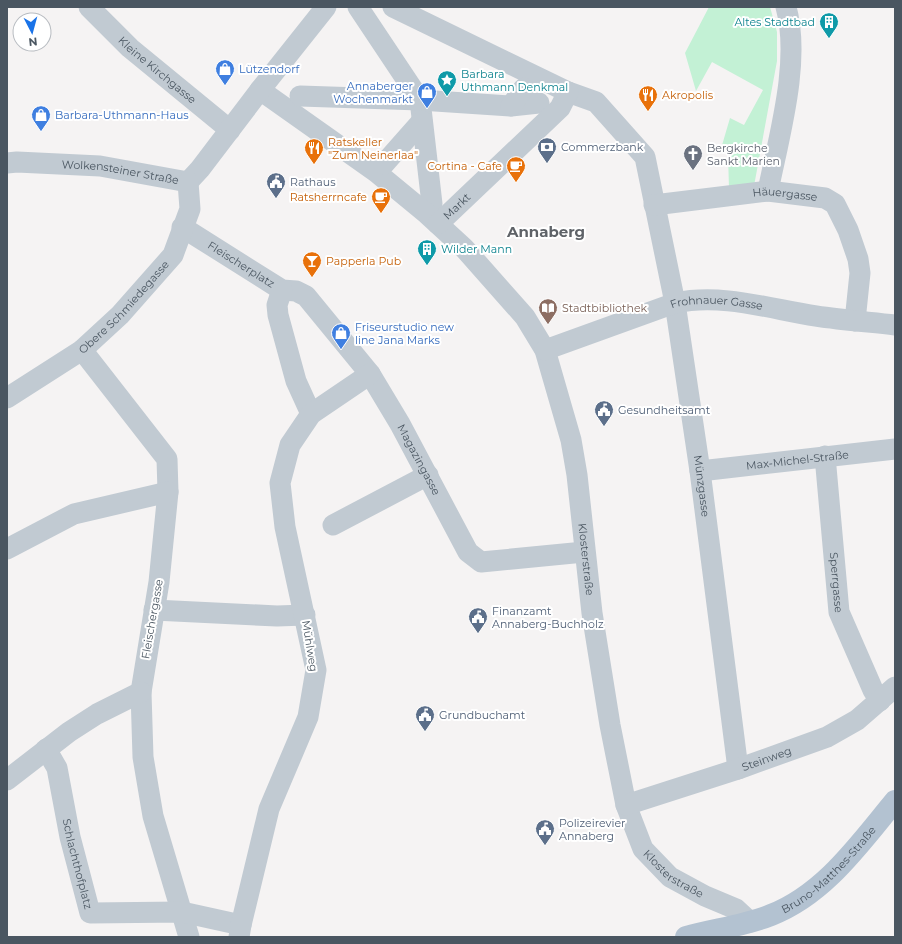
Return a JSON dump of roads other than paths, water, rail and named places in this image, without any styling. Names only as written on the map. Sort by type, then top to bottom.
[{"type":"main road","name":"Bruno-Matthes-Straße","points":[[686,937],[750,922],[772,915],[796,903],[814,891],[837,869],[895,801]]},
{"type":"street","name":"Kleine Kirchgasse","points":[[89,7],[130,48],[230,130]]},
{"type":"street","points":[[260,90],[326,7]]},
{"type":"street","name":"Markt","points":[[358,7],[420,100],[432,204]]},
{"type":"street","points":[[393,7],[568,92]]},
{"type":"street","points":[[768,191],[790,75],[791,25],[786,7]]},
{"type":"street","points":[[511,106],[524,88]]},
{"type":"street","name":"Wolkensteiner Straße","points":[[7,163],[16,162],[100,166],[188,182],[200,169],[260,90]]},
{"type":"street","name":"Markt","points":[[260,90],[376,172],[438,224],[560,108],[568,92]]},
{"type":"street","name":"Münzgasse","points":[[568,92],[596,102],[645,157],[675,303],[700,471],[738,769]]},
{"type":"street","points":[[300,96],[420,100],[511,106],[539,104]]},
{"type":"street","points":[[384,164],[422,121]]},
{"type":"street","name":"Obere Schmiedegasse","points":[[7,398],[82,350],[120,315],[173,255],[186,218],[188,182]]},
{"type":"street","name":"Häuergasse","points":[[654,206],[768,191],[825,198],[835,204],[848,230],[858,258],[860,274],[855,321]]},
{"type":"street","name":"Fleischerplatz","points":[[186,218],[282,290],[277,305],[278,315],[296,381],[311,414]]},
{"type":"street","name":"Klosterstraße","points":[[438,224],[464,248],[525,317],[545,350],[571,440],[577,475],[584,552],[610,725],[626,805],[643,850],[670,877],[705,896],[736,909],[750,922]]},
{"type":"street","name":"Magazingasse","points":[[282,290],[296,291],[306,296],[370,374],[428,475],[468,552],[481,562],[584,552]]},
{"type":"street","name":"Frohnauer Gasse","points":[[545,350],[675,303],[688,300],[720,300],[855,321],[895,324]]},
{"type":"street","name":"Fleischergasse","points":[[82,350],[167,459],[168,492],[159,582],[141,692],[143,757],[153,816],[182,912]]},
{"type":"street","name":"Mühlweg","points":[[240,931],[269,809],[308,717],[316,670],[285,528],[280,483],[290,446],[311,414],[370,374]]},
{"type":"street","name":"Max-Michel-Straße","points":[[700,471],[825,456],[895,450]]},
{"type":"street","name":"Sperrgasse","points":[[825,456],[839,612],[873,690],[880,701]]},
{"type":"street","points":[[333,525],[428,475]]},
{"type":"street","points":[[7,549],[74,514],[168,492]]},
{"type":"street","points":[[154,610],[277,616],[305,615]]},
{"type":"street","name":"Steinweg","points":[[626,805],[738,769],[827,737],[857,720],[895,687]]},
{"type":"street","points":[[7,780],[97,714],[141,692]]},
{"type":"street","name":"Schlachthofplatz","points":[[46,750],[57,768],[70,837],[90,913],[182,912],[240,931]]},
{"type":"street","points":[[182,912],[189,937]]},
{"type":"place","name":"Altes Stadtbad","points":[[829,39]]},
{"type":"place","name":"Lützendorf","points":[[225,86]]},
{"type":"place","name":"Barbara Uthmann Denkmal","points":[[447,97]]},
{"type":"place","name":"Annaberger Wochenmarkt","points":[[427,109]]},
{"type":"place","name":"Akropolis","points":[[648,112]]},
{"type":"place","name":"Barbara-Uthmann-Haus","points":[[41,132]]},
{"type":"place","name":"Commerzbank","points":[[547,164]]},
{"type":"place","name":"Ratskeller \"Zum Neinerlaa\"","points":[[314,165]]},
{"type":"place","name":"Bergkirche Sankt Marien","points":[[693,171]]},
{"type":"place","name":"Cortina - Cafe","points":[[516,183]]},
{"type":"place","name":"Rathaus","points":[[276,199]]},
{"type":"place","name":"Ratsherrncafe","points":[[381,214]]},
{"type":"place","name":"Wilder Mann","points":[[427,266]]},
{"type":"place","name":"Papperla Pub","points":[[312,278]]},
{"type":"place","name":"Stadtbibliothek","points":[[548,325]]},
{"type":"place","name":"Friseurstudio new line Jana Marks","points":[[341,350]]},
{"type":"place","name":"Gesundheitsamt","points":[[604,427]]},
{"type":"place","name":"Finanzamt Annaberg-Buchholz","points":[[478,634]]},
{"type":"place","name":"Grundbuchamt","points":[[425,732]]},
{"type":"place","name":"Polizeirevier Annaberg","points":[[545,846]]},
{"type":"district","name":"Annaberg","points":[[546,232]]}]
